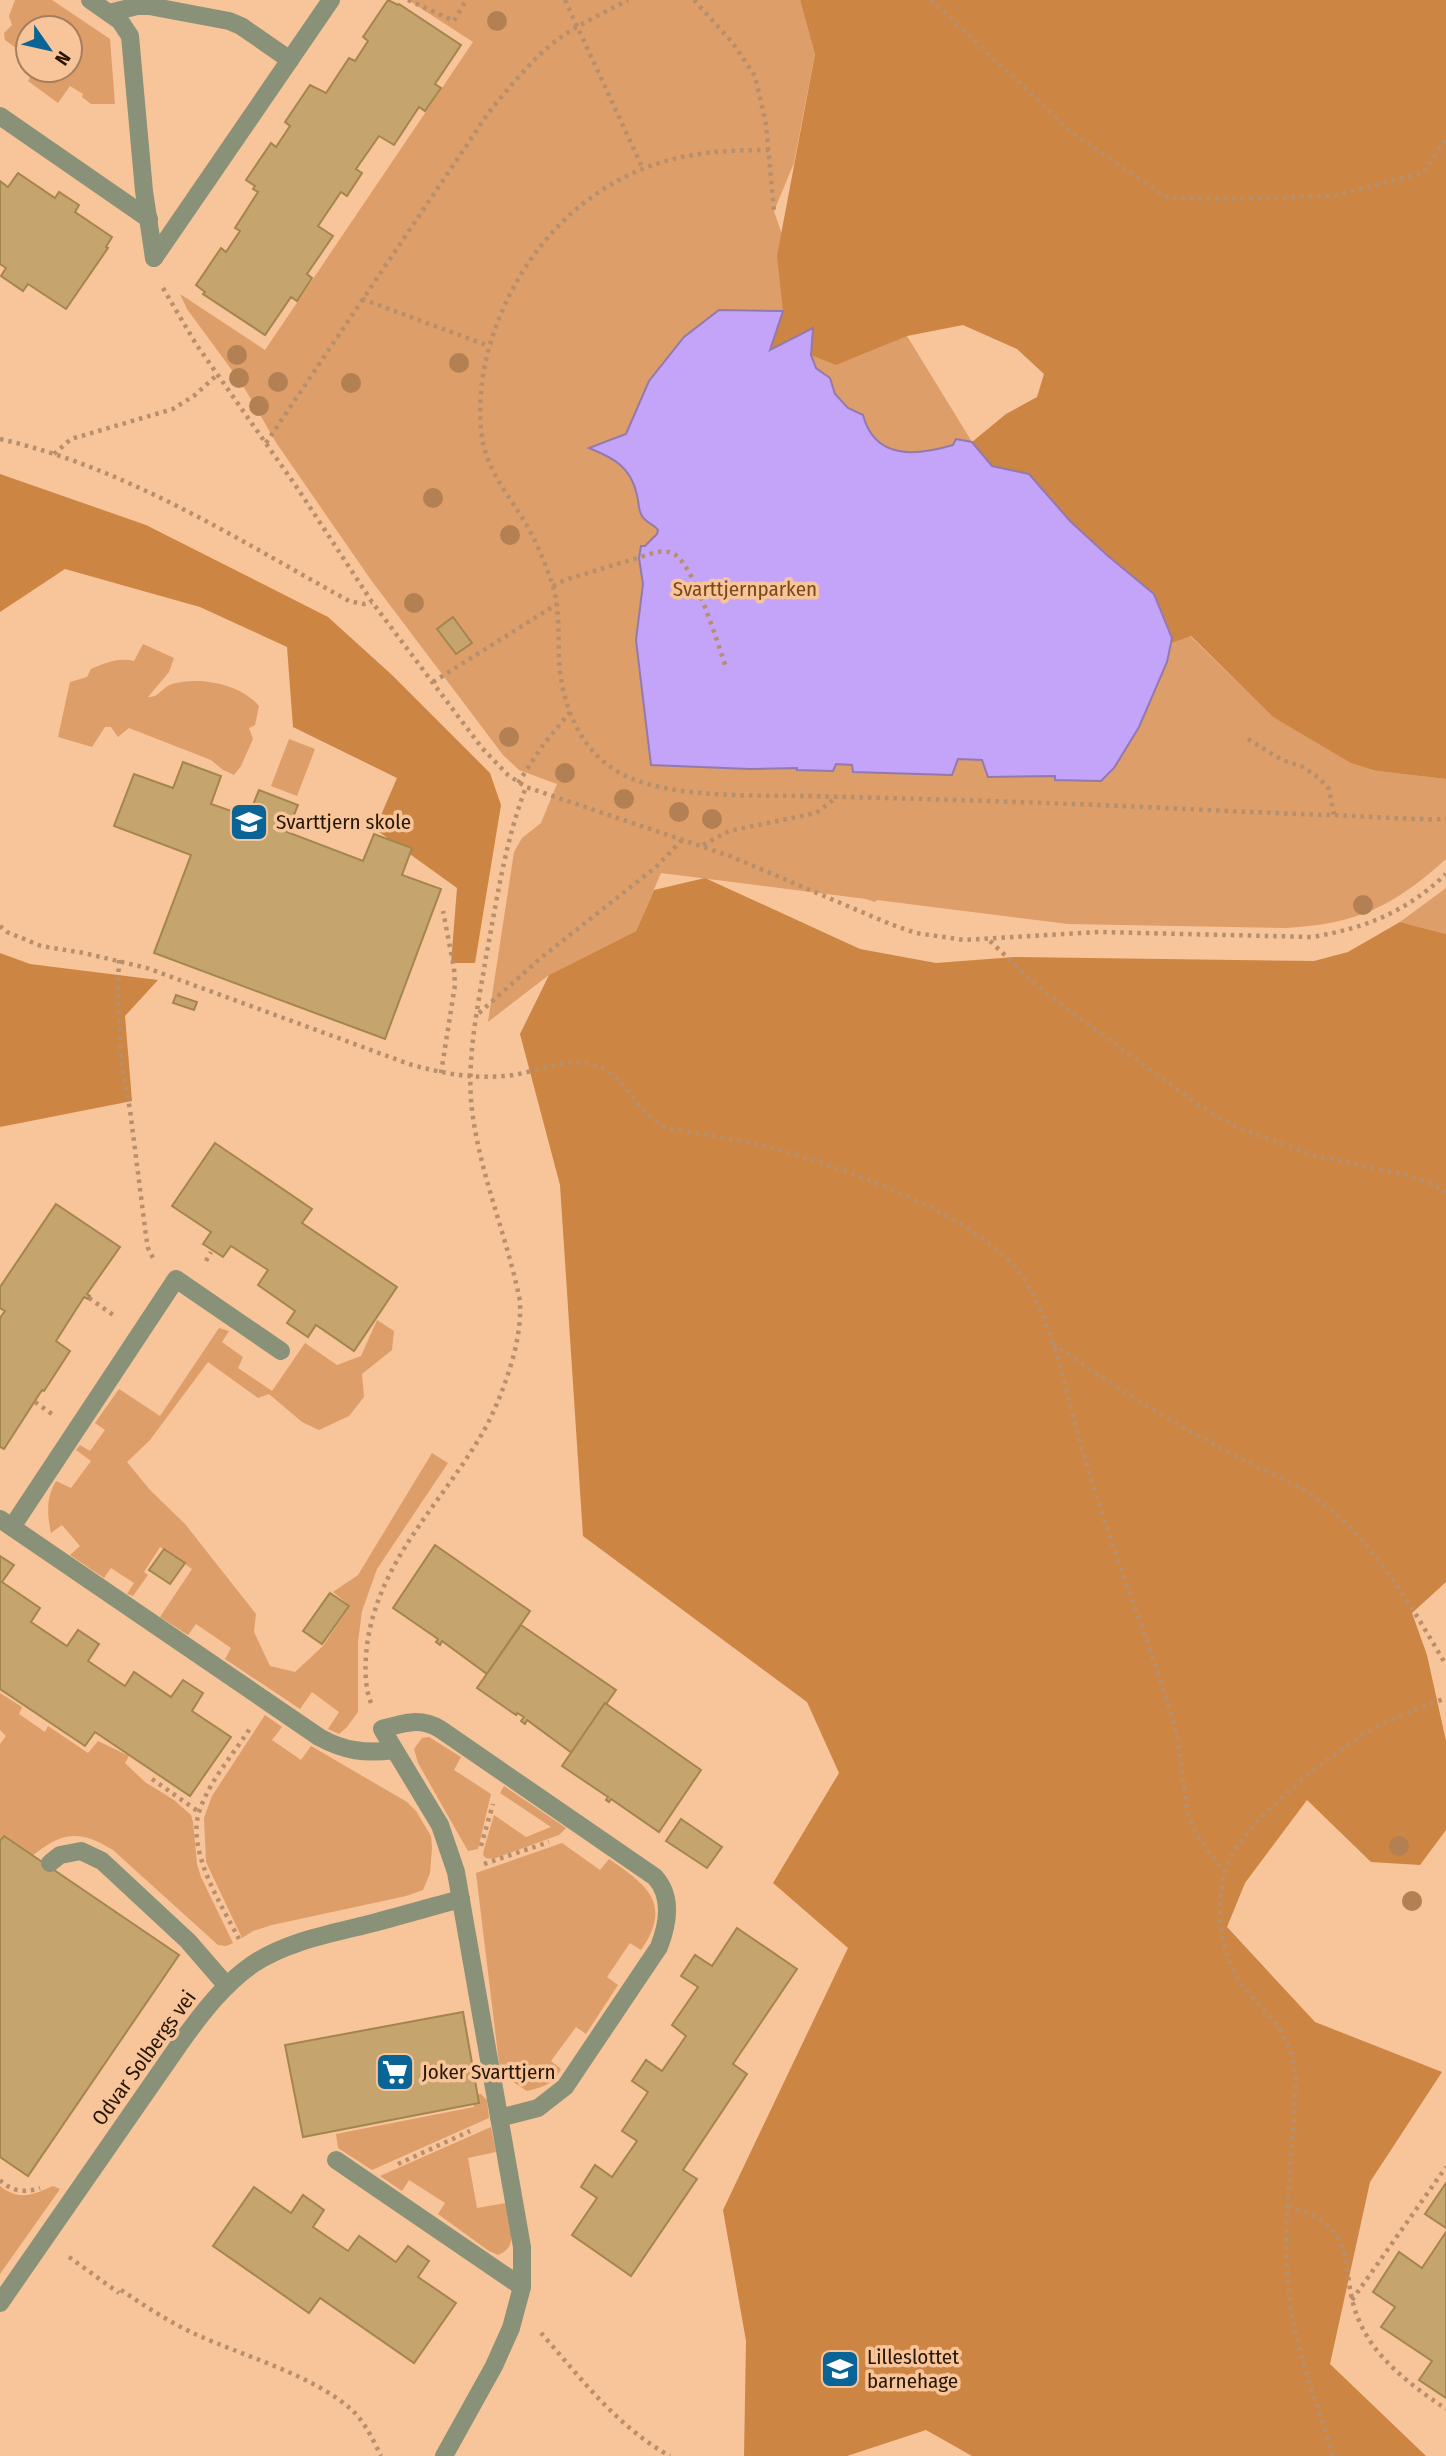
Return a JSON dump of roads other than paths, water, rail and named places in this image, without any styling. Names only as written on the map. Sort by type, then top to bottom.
[{"type":"street","points":[[90,0],[127,28],[130,36],[154,258],[331,0]]},
{"type":"street","points":[[109,13],[149,6],[229,21],[241,26],[290,61]]},
{"type":"street","points":[[0,116],[149,219]]},
{"type":"street","points":[[281,1351],[176,1279],[6,1523],[267,1703],[332,1744],[350,1751],[372,1753],[394,1750]]},
{"type":"street","points":[[444,2456],[494,2366],[518,2306],[522,2287],[522,2247],[520,2225],[499,2118],[456,1871],[440,1825],[382,1729],[415,1721],[431,1724],[655,1877],[662,1885],[668,1907],[659,1947],[565,2087],[538,2108],[499,2118]]},
{"type":"street","points":[[50,1863],[60,1855],[81,1851],[102,1861],[188,1941],[227,1986]]},
{"type":"street","name":"Odvar Solbergs vei","points":[[0,2303],[188,2032],[227,1986],[253,1964],[301,1941],[461,1899]]},
{"type":"street","points":[[336,2160],[522,2287]]},
{"type":"place","name":"Svarttjern skole","points":[[249,822]]},
{"type":"place","name":"Joker Svarttjern","points":[[395,2072]]},
{"type":"place","name":"Lilleslottet barnehage","points":[[840,2369]]},
{"type":"park label","name":"Svarttjernparken","points":[[745,589]]}]
